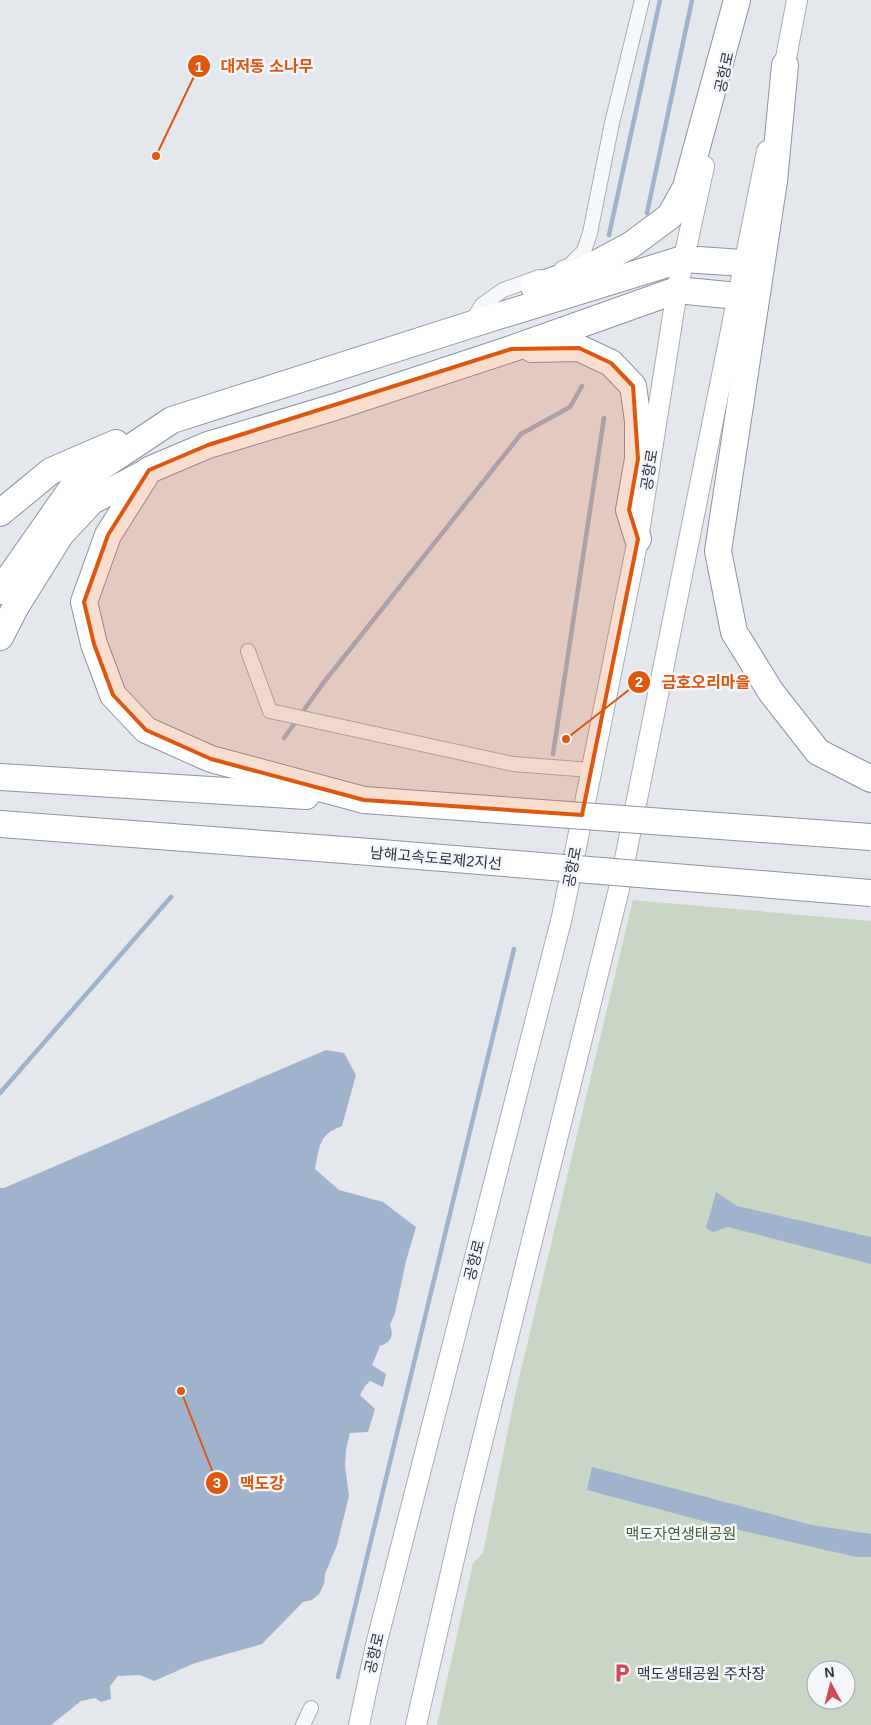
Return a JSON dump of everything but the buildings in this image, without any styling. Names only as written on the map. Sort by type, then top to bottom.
[{"type":"highway","points":[[474,323],[520,292],[586,269],[631,245],[670,216],[686,187],[738,0]]},
{"type":"highway","points":[[785,64],[774,181],[718,551],[734,632],[771,692],[818,752],[871,778]]},
{"type":"highway","points":[[0,513],[51,471],[172,420],[474,323],[683,259],[743,264]]},
{"type":"highway","points":[[0,636],[16,606],[61,534],[92,501],[149,470],[208,445],[335,407],[512,349],[677,290],[737,296]]},
{"type":"highway","points":[[512,349],[579,348],[611,363],[634,386],[638,421],[638,459],[629,510],[638,539]]},
{"type":"highway","points":[[0,591],[74,485],[172,420]]},
{"type":"highway","points":[[149,470],[108,535],[84,602],[94,644],[113,695],[146,730],[211,759],[364,800]]},
{"type":"highway","points":[[0,525],[51,471]]},
{"type":"highway","points":[[0,765],[131,786]]},
{"type":"highway","points":[[0,777],[364,800],[871,837]]},
{"type":"highway","name":"남해고속도로제2지선","points":[[0,824],[871,893]]},
{"type":"main road","name":"공항로","points":[[358,1725],[378,1636],[562,917],[638,539],[677,290],[738,0]]},
{"type":"main road","points":[[416,1725],[465,1510],[619,889],[797,0]]},
{"type":"street","points":[[474,323],[482,305],[503,290],[569,266],[584,251],[590,233],[612,123],[642,0]]},
{"type":"street","points":[[248,652],[270,711],[513,764],[592,770]]},
{"type":"street","points":[[303,1725],[311,1708]]},
{"type":"highlighted area","points":[[579,348],[611,363],[633,386],[638,459],[629,510],[638,539],[582,815],[364,800],[211,759],[146,730],[113,695],[94,644],[84,602],[108,535],[149,470],[208,445],[511,349]]},
{"type":"green space","name":"맥도자연생태공원","points":[[633,900],[871,921],[871,1725],[437,1725],[473,1563],[483,1553],[516,1391]]},
{"type":"water","points":[[326,1050],[344,1053],[356,1075],[342,1126],[334,1129],[324,1137],[319,1148],[315,1169],[339,1190],[383,1202],[416,1227],[406,1261],[395,1313],[390,1325],[391,1338],[387,1343],[380,1346],[372,1365],[386,1374],[383,1387],[370,1381],[365,1386],[360,1395],[375,1409],[368,1432],[350,1433],[346,1449],[345,1466],[349,1496],[337,1545],[325,1574],[324,1584],[319,1594],[312,1600],[303,1602],[262,1644],[195,1663],[154,1681],[140,1675],[118,1676],[110,1686],[111,1699],[101,1702],[95,1698],[81,1701],[51,1725],[0,1725],[0,1188],[4,1188]]},
{"type":"water","points":[[716,1192],[737,1206],[871,1237],[871,1264],[728,1227],[713,1232],[706,1228]]},
{"type":"water","points":[[592,1467],[812,1525],[871,1534],[871,1557],[856,1557],[722,1526],[587,1490]]},
{"type":"waterway","points":[[609,235],[660,0]]},
{"type":"waterway","points":[[647,213],[692,0]]},
{"type":"waterway","points":[[284,738],[324,682],[521,434],[570,407],[582,386]]},
{"type":"waterway","points":[[553,754],[604,418]]},
{"type":"waterway","points":[[0,1093],[171,897]]},
{"type":"waterway","points":[[338,1677],[514,949]]},
{"type":"place","name":"대저동 소나무","points":[[156,156]]},
{"type":"place","name":"금호오리마을","points":[[566,739]]},
{"type":"place","name":"맥도강","points":[[181,1391]]},
{"type":"place","name":"맥도생태공원 주차장","points":[[622,1673]]}]
